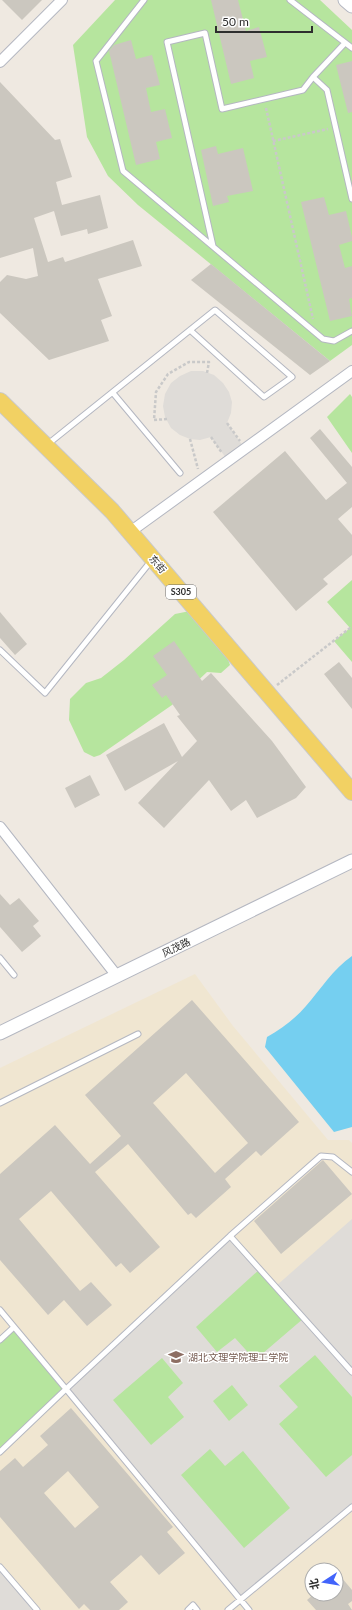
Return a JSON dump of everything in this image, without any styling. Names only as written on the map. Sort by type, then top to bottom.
[{"type":"main road","name":"东街","points":[[0,401],[112,511],[352,792]]},
{"type":"street","points":[[0,62],[62,0]]},
{"type":"street","points":[[345,0],[352,6]]},
{"type":"street","points":[[130,532],[352,371]]},
{"type":"street","points":[[0,827],[117,976]]},
{"type":"street","name":"风茂路","points":[[0,1033],[352,861]]},
{"type":"lane","points":[[144,0],[96,61],[123,171],[323,339],[334,341],[352,331]]},
{"type":"lane","points":[[290,0],[352,48]]},
{"type":"lane","points":[[213,246],[167,42],[206,33],[222,109],[303,90],[313,77],[345,43]]},
{"type":"lane","points":[[313,77],[327,90],[352,199]]},
{"type":"lane","points":[[46,446],[190,330],[215,310],[292,377],[264,397],[190,330]]},
{"type":"lane","points":[[113,392],[180,473]]},
{"type":"lane","points":[[0,650],[45,693],[153,558]]},
{"type":"lane","points":[[0,958],[14,975]]},
{"type":"lane","points":[[0,1103],[138,1034]]},
{"type":"lane","points":[[0,1452],[230,1236],[320,1156],[333,1156],[352,1172]]},
{"type":"lane","points":[[230,1236],[352,1372]]},
{"type":"lane","points":[[0,1310],[249,1610]]},
{"type":"lane","points":[[0,1340],[14,1327]]},
{"type":"lane","points":[[228,1610],[352,1507]]},
{"type":"lane","points":[[0,1567],[36,1610]]},
{"type":"lane","points":[[188,1610],[193,1606],[197,1610]]},
{"type":"path","points":[[264,99],[316,333]]},
{"type":"path","points":[[273,141],[336,128]]},
{"type":"path","points":[[166,419],[154,420],[156,392],[168,374],[189,362],[209,362],[207,373]]},
{"type":"path","points":[[227,423],[245,449]]},
{"type":"path","points":[[211,437],[228,462]]},
{"type":"path","points":[[190,439],[201,481]]},
{"type":"path","points":[[267,693],[350,628],[352,629]]},
{"type":"shaded area","points":[[191,371],[203,371],[214,375],[223,383],[229,392],[232,402],[231,413],[227,423],[245,449],[228,461],[211,437],[200,440],[190,439],[180,435],[171,428],[165,417],[163,406],[165,394],[171,383],[180,376]]},
{"type":"shaded area","name":"湖北文理学院理工学院","points":[[195,974],[233,1026],[328,1140],[349,1140],[352,1143],[352,1610],[0,1610],[0,1068]]},
{"type":"shaded area","points":[[352,1219],[352,1397],[315,1355],[279,1386],[298,1407],[279,1424],[326,1477],[352,1455],[352,1507],[241,1600],[66,1389],[230,1236],[260,1269],[196,1327],[217,1352],[235,1338],[255,1360],[304,1318],[276,1286]],"holes":[[[162,1358],[183,1383],[168,1397],[184,1417],[151,1445],[113,1400]],[[232,1385],[248,1405],[229,1421],[213,1401]],[[210,1449],[225,1466],[243,1451],[290,1508],[244,1548],[181,1475]]]},
{"type":"shaded area","points":[[0,1567],[37,1610],[0,1610]]},
{"type":"green space","points":[[115,0],[320,0],[352,30],[352,345],[330,361],[138,205],[108,176],[87,137],[73,45]]},
{"type":"green space","points":[[350,394],[352,397],[352,453],[327,417]]},
{"type":"green space","points":[[352,580],[352,662],[334,641],[350,628],[327,602]]},
{"type":"green space","points":[[190,611],[226,654],[230,665],[221,673],[207,672],[172,705],[100,755],[94,757],[84,752],[69,720],[70,699],[86,683],[101,678],[124,660],[175,614]]},
{"type":"green space","points":[[230,1236],[352,1372],[352,1507],[241,1600],[66,1389],[0,1452],[0,1340],[14,1327],[66,1388]]},
{"type":"water","points":[[352,956],[352,1127],[334,1132],[265,1047],[267,1037],[283,1027],[297,1015],[333,973]]},
{"type":"building","points":[[2,0],[42,0],[22,20]]},
{"type":"building","points":[[211,0],[238,0],[246,31],[259,27],[267,57],[250,61],[254,78],[231,84]]},
{"type":"building","points":[[131,40],[136,59],[152,55],[160,85],[146,88],[151,112],[165,109],[172,138],[156,142],[160,159],[136,165],[109,51],[114,45]]},
{"type":"building","points":[[352,61],[352,112],[348,113],[336,65]]},
{"type":"building","points":[[0,82],[55,140],[60,139],[72,177],[56,182],[62,205],[100,195],[108,228],[88,234],[87,229],[61,236],[54,211],[34,218],[48,262],[63,257],[65,262],[133,240],[142,266],[98,279],[112,316],[101,320],[109,341],[49,360],[0,313],[0,282],[7,275],[26,279],[38,276],[33,248],[0,258]]},
{"type":"building","points":[[216,146],[218,154],[243,148],[253,191],[227,196],[229,202],[213,206],[201,150]]},
{"type":"building","points":[[324,197],[329,215],[346,211],[352,237],[352,241],[339,245],[345,268],[352,266],[352,298],[349,299],[352,316],[330,321],[301,202]]},
{"type":"building","points":[[211,264],[330,361],[310,375],[191,280]]},
{"type":"building","points":[[320,429],[352,467],[352,507],[338,519],[352,535],[352,555],[323,579],[328,584],[296,611],[213,512],[285,451],[326,500],[347,483],[310,438]]},
{"type":"building","points":[[0,612],[27,644],[15,655],[0,638]]},
{"type":"building","points":[[174,641],[202,681],[211,673],[272,741],[306,787],[296,798],[257,818],[246,800],[231,811],[209,780],[164,828],[138,803],[178,761],[125,791],[106,755],[164,723],[182,757],[197,741],[177,716],[180,715],[166,695],[162,698],[152,685],[167,675],[153,656]]},
{"type":"building","points":[[339,662],[352,678],[352,709],[324,674]]},
{"type":"building","points":[[90,775],[100,795],[75,808],[65,788]]},
{"type":"building","points":[[0,894],[10,905],[19,898],[39,921],[33,926],[41,936],[22,952],[0,927]]},
{"type":"building","points":[[192,1000],[299,1122],[261,1156],[256,1151],[225,1179],[231,1187],[196,1218],[191,1213],[188,1215],[128,1144],[95,1172],[160,1247],[130,1273],[121,1263],[116,1267],[51,1191],[19,1219],[80,1291],[91,1282],[112,1305],[87,1326],[64,1300],[48,1315],[0,1260],[0,1174],[55,1125],[90,1164],[121,1136],[85,1095]],"holes":[[[186,1073],[248,1143],[215,1173],[153,1103]]]},
{"type":"building","points":[[323,1160],[352,1194],[281,1254],[254,1221]]},
{"type":"building","points":[[71,1408],[173,1527],[167,1532],[185,1553],[159,1575],[141,1555],[110,1582],[128,1602],[119,1610],[90,1610],[84,1604],[79,1609],[0,1517],[0,1471],[15,1458],[23,1467],[48,1445],[40,1436]],"holes":[[[68,1471],[99,1507],[75,1528],[44,1493]]]},
{"type":"building","points":[[344,1580],[352,1590],[352,1601],[348,1604],[352,1610],[316,1610],[309,1602],[344,1602]]},
{"type":"place","name":"湖北文理学院理工学院","points":[[176,1357]]}]
